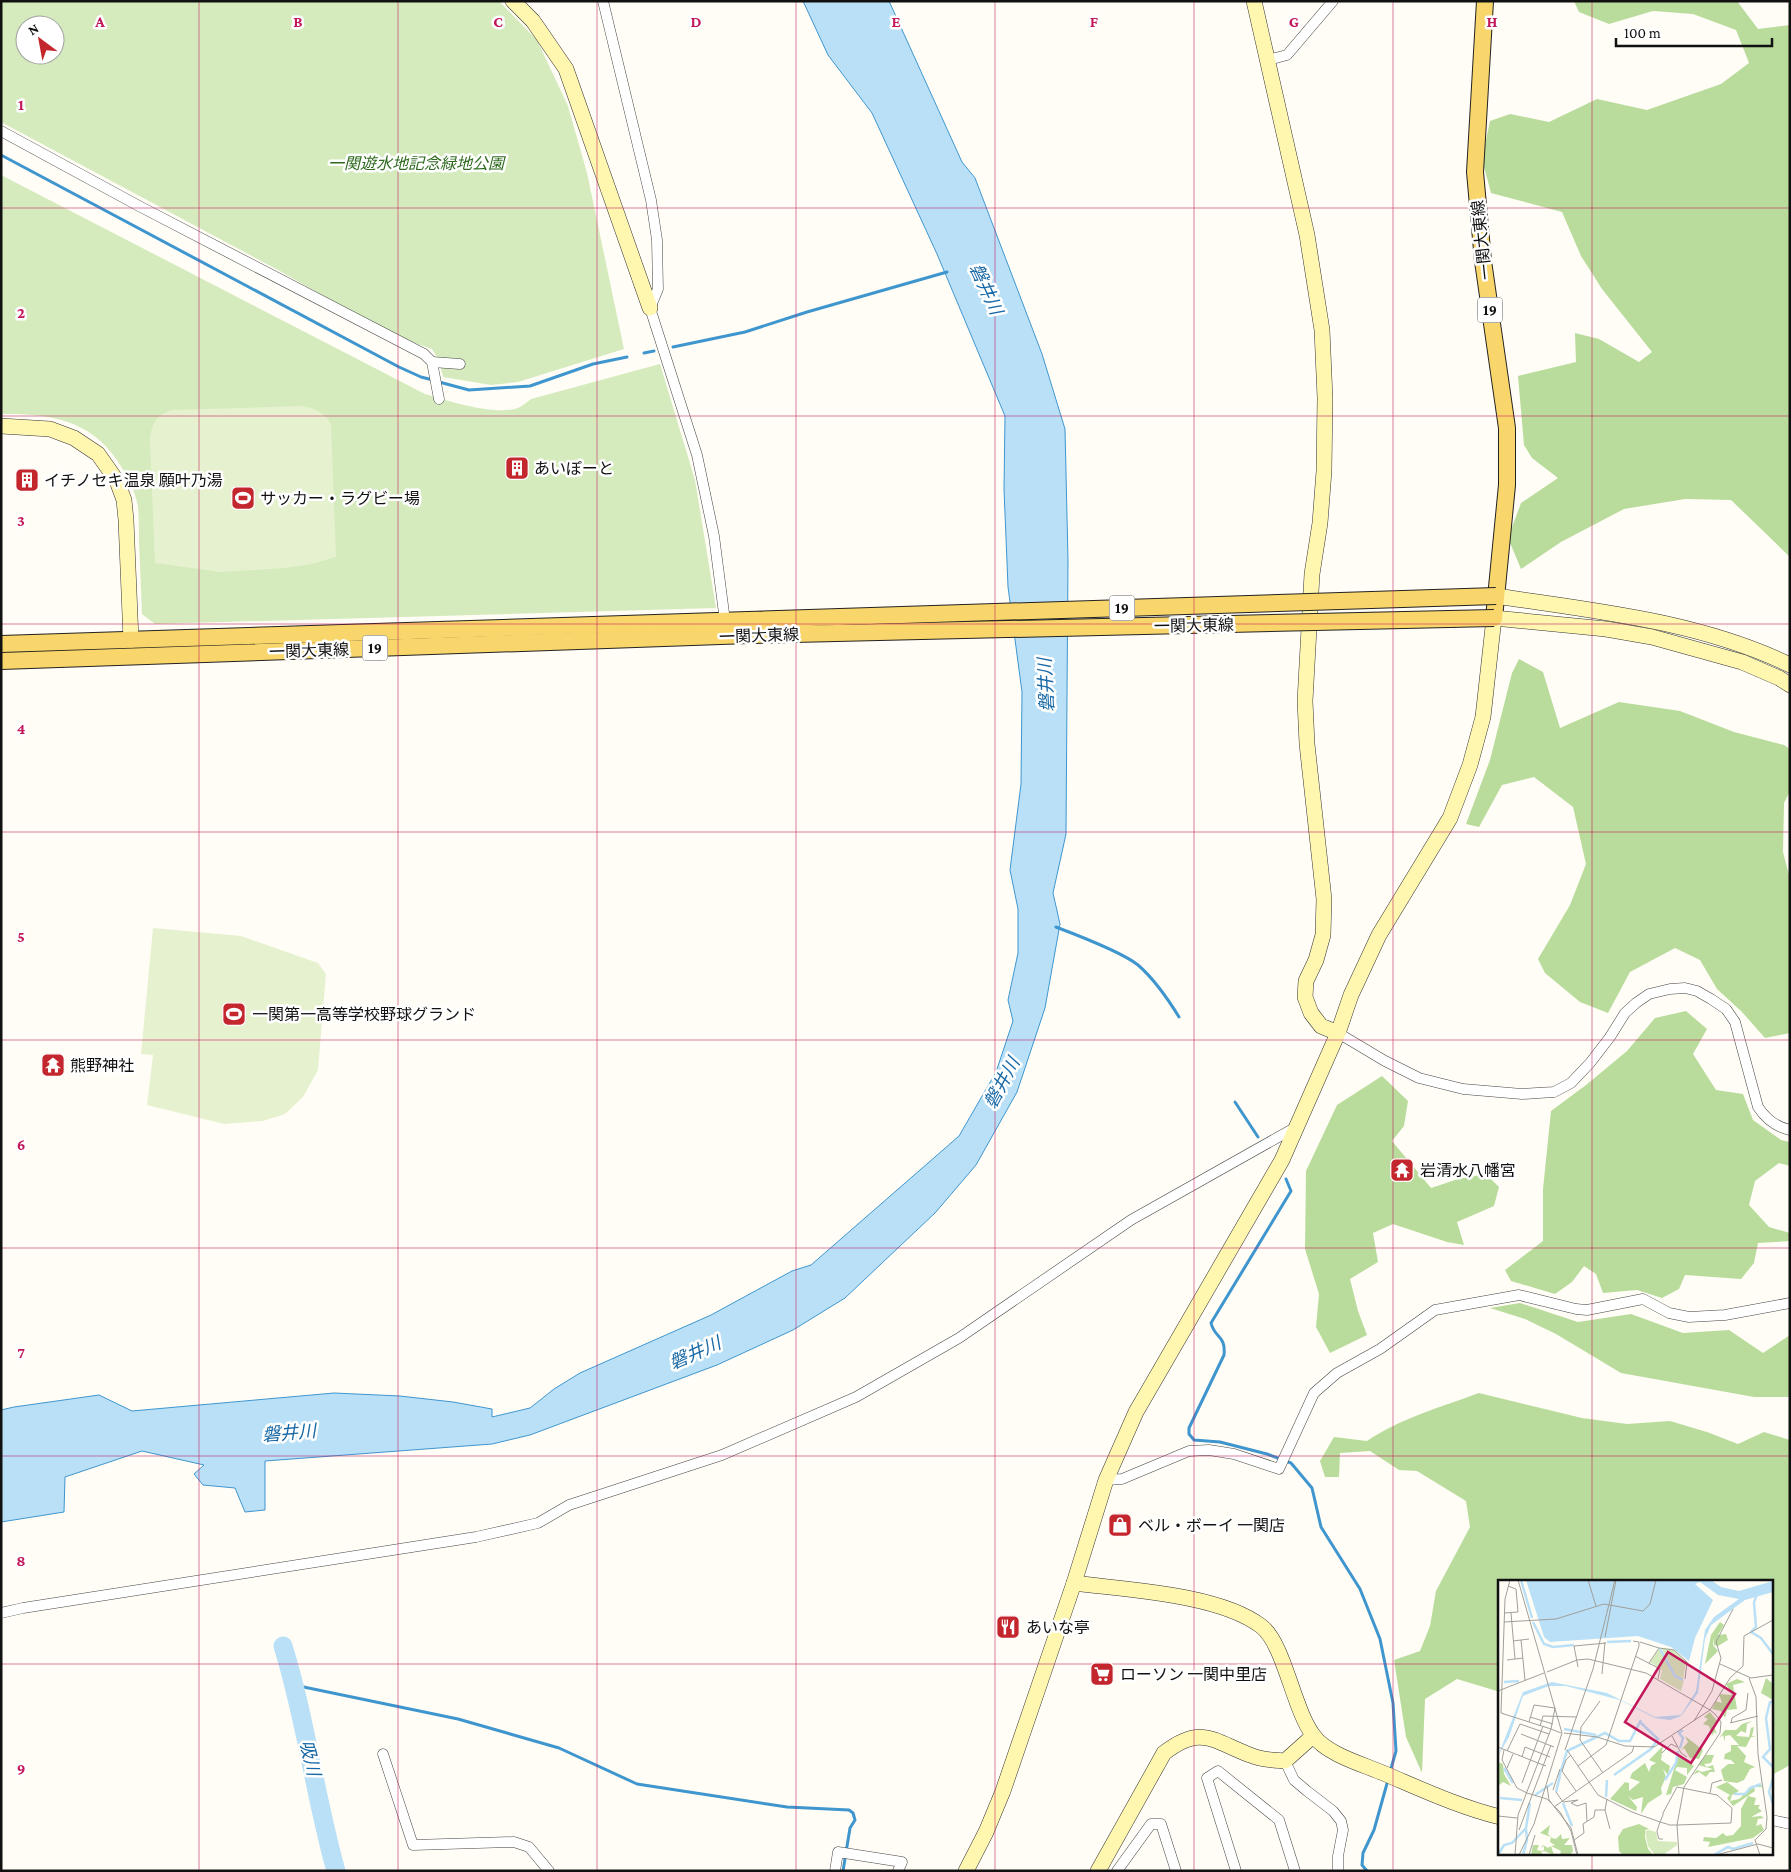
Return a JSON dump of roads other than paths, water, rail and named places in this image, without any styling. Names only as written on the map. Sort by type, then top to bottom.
[{"type":"main road","name":"一関大東線","points":[[1,644],[725,620],[748,627],[1494,618],[1506,485],[1507,428],[1482,261],[1474,172],[1485,1]]},
{"type":"main road","name":"一関大東線","points":[[1,661],[748,627],[1496,596]]},
{"type":"street","points":[[513,1],[533,21],[566,69],[650,308],[697,455],[714,536],[725,620]]},
{"type":"street","points":[[603,1],[651,200],[657,240],[658,290],[650,308]]},
{"type":"street","points":[[1254,1],[1307,235],[1324,353],[1324,471],[1320,523],[1312,574],[1304,701],[1324,899],[1323,934],[1316,960],[1306,981],[1305,997],[1311,1013],[1321,1026],[1338,1033],[1419,1078],[1463,1089],[1522,1094],[1554,1092],[1571,1083],[1610,1038],[1625,1013],[1649,994],[1670,989],[1697,991],[1726,1009],[1734,1022],[1758,1107],[1766,1118],[1782,1128],[1790,1130]]},
{"type":"street","points":[[1268,60],[1287,56],[1333,1]]},
{"type":"street","points":[[1,131],[139,206],[424,354],[432,362],[439,399]]},
{"type":"street","points":[[432,362],[460,364]]},
{"type":"street","points":[[1,426],[50,429],[74,438],[98,454],[117,481],[124,500],[126,520],[130,640]]},
{"type":"street","points":[[1496,596],[1676,626],[1762,651],[1790,665]]},
{"type":"street","points":[[966,1871],[986,1832],[1003,1790],[1074,1582],[1106,1480],[1136,1412],[1282,1160],[1338,1033],[1351,995],[1379,935],[1450,818],[1464,783],[1484,717],[1494,618],[1606,629],[1652,637],[1742,662],[1779,678],[1790,685]]},
{"type":"street","points":[[1,1613],[476,1537],[538,1523],[569,1505],[722,1455],[856,1397],[959,1338],[1131,1220],[1298,1126]]},
{"type":"street","points":[[1106,1480],[1122,1479],[1189,1451],[1209,1450],[1234,1454],[1279,1469],[1314,1393],[1337,1373],[1380,1349],[1435,1310],[1519,1295],[1587,1310],[1643,1299],[1669,1313],[1689,1317],[1724,1315],[1790,1303]]},
{"type":"street","points":[[1074,1582],[1183,1597],[1224,1608],[1249,1618],[1263,1628],[1274,1644],[1298,1706],[1313,1736],[1339,1755],[1466,1808],[1498,1816]]},
{"type":"street","points":[[1098,1871],[1164,1753],[1173,1746],[1191,1737],[1210,1738],[1219,1740],[1251,1756],[1285,1761],[1313,1736]]},
{"type":"street","points":[[383,1754],[413,1846],[514,1842],[530,1847],[549,1871]]},
{"type":"street","points":[[1285,1761],[1294,1780],[1333,1811],[1341,1821],[1343,1830],[1338,1856],[1338,1871]]},
{"type":"street","points":[[1236,1871],[1207,1778],[1218,1771],[1279,1820],[1295,1871]]},
{"type":"street","points":[[1774,1820],[1790,1824]]},
{"type":"street","points":[[1117,1871],[1151,1824],[1160,1824],[1176,1871]]},
{"type":"street","points":[[835,1871],[838,1852],[902,1862],[898,1871]]},
{"type":"water","name":"磐井川","points":[[803,1],[889,1],[962,162],[975,178],[1042,354],[1065,429],[1068,560],[1066,834],[1053,893],[1060,924],[1045,1008],[1017,1092],[976,1165],[935,1213],[845,1298],[793,1330],[717,1365],[530,1435],[492,1444],[265,1461],[265,1510],[245,1512],[235,1488],[203,1485],[194,1474],[204,1465],[142,1451],[65,1477],[64,1512],[1,1522],[1,1410],[14,1407],[99,1395],[132,1411],[334,1393],[400,1396],[453,1402],[492,1409],[492,1417],[530,1408],[554,1389],[580,1373],[711,1315],[792,1271],[811,1265],[959,1136],[996,1072],[1013,1021],[1008,1000],[1018,953],[1018,909],[1010,870],[1021,784],[1022,692],[1008,587],[1004,489],[1005,416],[937,254],[872,113],[828,55]]},
{"type":"waterway","points":[[1,155],[399,367],[433,380]]},
{"type":"waterway","points":[[673,347],[745,332],[807,312],[947,272]]},
{"type":"waterway","points":[[644,353],[654,351]]},
{"type":"waterway","points":[[439,382],[469,390],[530,386],[593,364],[627,357]]},
{"type":"waterway","points":[[1056,927],[1111,949],[1138,965],[1150,976],[1179,1017]]},
{"type":"waterway","points":[[1235,1102],[1258,1137]]},
{"type":"waterway","points":[[1286,1179],[1291,1191],[1211,1323],[1215,1332],[1222,1340],[1224,1355],[1189,1428],[1189,1434],[1194,1440],[1220,1442],[1267,1454],[1291,1463],[1312,1488],[1321,1527],[1360,1589],[1380,1639],[1393,1703],[1396,1751],[1390,1772]]},
{"type":"waterway","name":"吸川","points":[[283,1646],[298,1702],[336,1871]]},
{"type":"waterway","points":[[294,1685],[458,1719],[559,1748],[637,1784],[787,1807],[849,1810],[853,1813],[855,1820],[850,1828],[843,1871]]},
{"type":"waterway","points":[[1367,1871],[1362,1865],[1363,1853],[1374,1830],[1388,1780]]},
{"type":"place","name":"あいぽーと","points":[[517,468]]},
{"type":"place","name":"イチノセキ温泉 願叶乃湯","points":[[27,480]]},
{"type":"place","name":"サッカー・ラグビー場","points":[[243,498]]},
{"type":"place","name":"一関第一高等学校野球グランド","points":[[234,1014]]},
{"type":"place","name":"熊野神社","points":[[53,1065]]},
{"type":"place","name":"岩清水八幡宮","points":[[1402,1170]]},
{"type":"place","name":"ベル・ボーイ 一関店","points":[[1120,1525]]},
{"type":"place","name":"あいな亭","points":[[1008,1627]]},
{"type":"place","name":"ローソン 一関中里店","points":[[1102,1674]]},
{"type":"park label","name":"一関遊水地記念緑地公園","points":[[416,163]]}]
